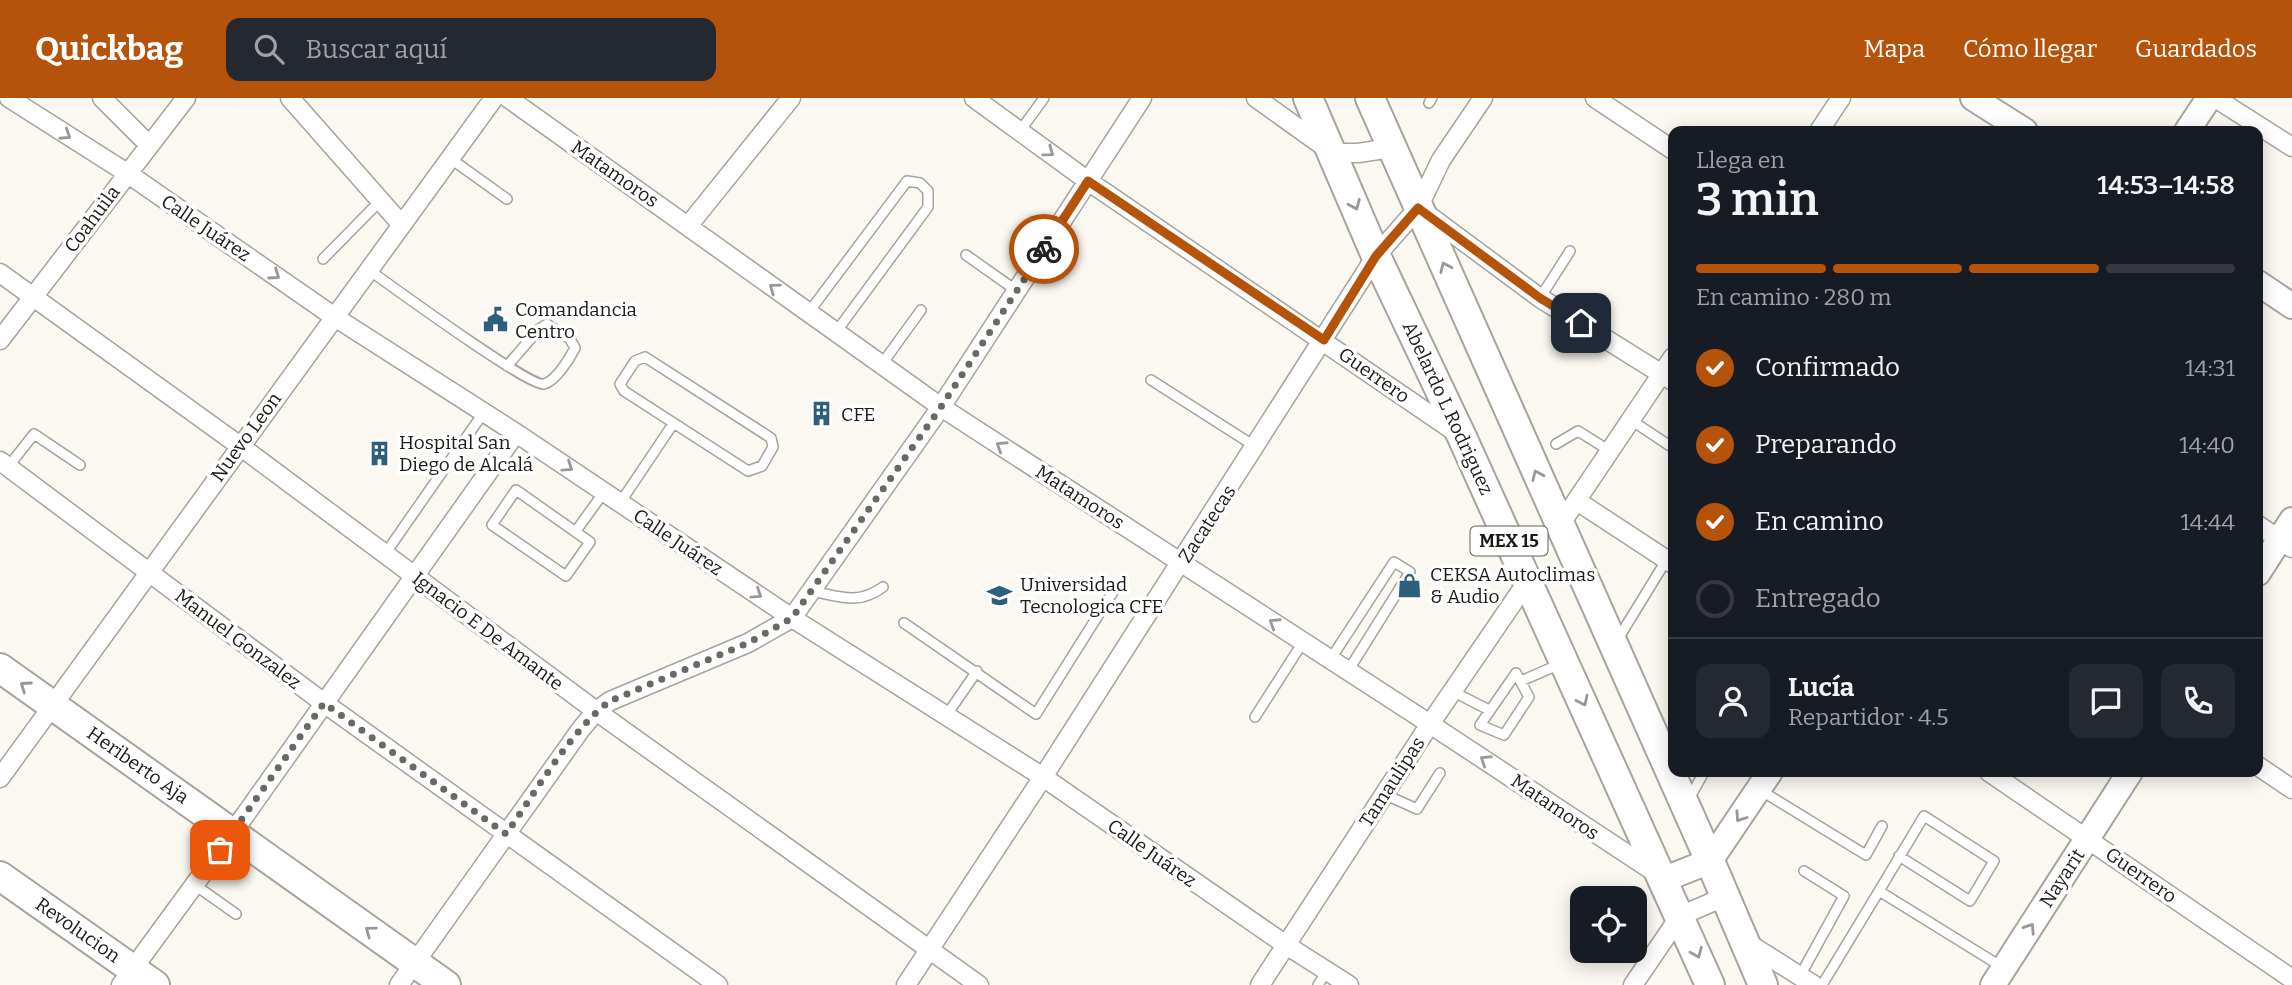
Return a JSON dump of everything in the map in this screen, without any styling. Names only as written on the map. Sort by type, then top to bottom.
[{"type":"main road","name":"Abelardo L Rodriguez","points":[[1308,98],[1376,256],[1665,879],[1710,985]]},
{"type":"main road","name":"MEX 15","points":[[1370,98],[1614,646],[1668,759]]},
{"type":"main road","name":"Heriberto Aja","points":[[0,668],[233,832],[407,974],[446,985]]},
{"type":"main road","name":"MEX 15","points":[[1674,777],[1763,985]]},
{"type":"main road","name":"Revolucion","points":[[0,876],[127,976],[155,985]]},
{"type":"street","name":"Calle Juárez","points":[[9,98],[127,173],[333,316],[516,433],[792,618],[1044,777],[1286,945],[1323,978],[1349,985]]},
{"type":"street","points":[[102,98],[149,145]]},
{"type":"street","name":"Coahuila","points":[[0,340],[186,98]]},
{"type":"street","points":[[290,98],[401,225]]},
{"type":"street","name":"Nuevo Leon","points":[[0,778],[333,316],[494,98]]},
{"type":"street","name":"Matamoros","points":[[508,98],[941,407],[1665,879]]},
{"type":"street","points":[[688,226],[791,98]]},
{"type":"street","name":"Guerrero","points":[[974,98],[1088,181],[1462,437]]},
{"type":"street","points":[[407,974],[596,711],[610,701],[748,643],[792,618],[941,407],[1142,98]]},
{"type":"street","points":[[1256,98],[1333,153],[1358,153],[1392,148]]},
{"type":"street","name":"Zacatecas","points":[[906,985],[1182,563],[1376,256],[1418,208],[1441,160],[1483,98]]},
{"type":"street","points":[[1595,98],[1668,146]]},
{"type":"street","points":[[1822,126],[1842,98]]},
{"type":"street","points":[[1973,98],[2017,126]]},
{"type":"street","points":[[2190,126],[2210,98]]},
{"type":"street","points":[[2216,98],[2259,126]]},
{"type":"street","points":[[2263,128],[2292,147]]},
{"type":"street","points":[[1418,208],[1540,298],[1667,378],[1631,420],[1560,525]]},
{"type":"street","name":"Ignacio E De Amante","points":[[0,273],[240,446],[596,711],[979,985]]},
{"type":"street","points":[[2263,286],[2292,306]]},
{"type":"street","points":[[127,976],[233,832],[516,433]]},
{"type":"street","name":"Manuel Gonzalez","points":[[4,464],[324,703],[718,985]]},
{"type":"street","points":[[1577,501],[1668,560]]},
{"type":"street","points":[[2263,527],[2288,535],[2263,567]]},
{"type":"street","name":"Tamaulipas","points":[[1260,985],[1430,724],[1527,582]]},
{"type":"street","points":[[2263,769],[2292,789]]},
{"type":"street","name":"Guerrero","points":[[1996,777],[2292,980]]},
{"type":"street","name":"Nayarit","points":[[1998,977],[2127,777]]},
{"type":"street","points":[[1665,879],[1710,862],[1764,780]]},
{"type":"street","points":[[1633,985],[1680,916],[1724,897]]},
{"type":"street","points":[[1741,938],[1807,981]]},
{"type":"street","points":[[2290,985],[2292,980]]},
{"type":"lane","points":[[1020,131],[1044,98]]},
{"type":"lane","points":[[451,159],[507,199]]},
{"type":"lane","points":[[808,312],[907,181],[920,183],[928,191],[928,207],[836,332]]},
{"type":"lane","points":[[323,259],[380,201]]},
{"type":"lane","points":[[1540,298],[1570,251]]},
{"type":"lane","points":[[966,255],[1017,291]]},
{"type":"lane","points":[[368,269],[528,380],[539,385],[545,384],[558,372],[575,348],[570,339],[547,324],[539,329],[508,366]]},
{"type":"lane","points":[[882,364],[920,310]]},
{"type":"lane","points":[[645,356],[771,438],[773,447],[762,466],[748,471],[673,424],[624,391],[620,384],[635,361],[645,356]]},
{"type":"lane","points":[[1152,380],[1256,447]]},
{"type":"lane","points":[[385,555],[484,412]]},
{"type":"lane","points":[[1631,420],[1668,445]]},
{"type":"lane","points":[[620,503],[673,424]]},
{"type":"lane","points":[[1556,444],[1578,431],[1610,451]]},
{"type":"lane","points":[[4,464],[34,434],[80,466]]},
{"type":"lane","points":[[516,490],[576,531],[590,542],[566,576],[492,525],[516,490]]},
{"type":"lane","points":[[576,531],[604,492]]},
{"type":"lane","points":[[1331,660],[1394,562],[1410,572],[1348,671]]},
{"type":"lane","points":[[1614,646],[1668,564]]},
{"type":"lane","points":[[811,591],[857,599],[883,587]]},
{"type":"lane","points":[[904,623],[1036,714],[1116,587]]},
{"type":"lane","points":[[1255,717],[1303,642]]},
{"type":"lane","points":[[1521,681],[1564,662]]},
{"type":"lane","points":[[946,716],[977,671]]},
{"type":"lane","points":[[1516,673],[1530,697],[1504,735],[1480,725],[1489,710],[1516,673]]},
{"type":"lane","points":[[1452,691],[1489,710]]},
{"type":"lane","points":[[1384,794],[1417,809],[1440,773]]},
{"type":"lane","points":[[1685,806],[1701,777]]},
{"type":"lane","points":[[1764,780],[1866,855],[1882,826]]},
{"type":"lane","points":[[1822,985],[1899,856],[1924,816],[1994,861],[1970,901],[1899,856]]},
{"type":"lane","points":[[1804,871],[1844,896],[1807,981]]},
{"type":"lane","points":[[195,885],[236,914]]},
{"type":"lane","points":[[1879,891],[1998,977]]},
{"type":"way so far","points":[[220,850],[324,703],[506,834],[596,711],[610,701],[748,643],[792,618],[941,407],[1044,249]]},
{"type":"place","name":"Comandancia Centro","points":[[495,320]]},
{"type":"place","name":"CFE","points":[[821,414]]},
{"type":"place","name":"Hospital San Diego de Alcalá","points":[[379,453]]},
{"type":"place","name":"CEKSA Autoclimas & Audio","points":[[1410,585]]},
{"type":"place","name":"Universidad Tecnologica CFE","points":[[1000,595]]},
{"type":"route","points":[[1044,249],[1088,181],[1324,340],[1376,256],[1418,208],[1540,298],[1581,323]]}]
